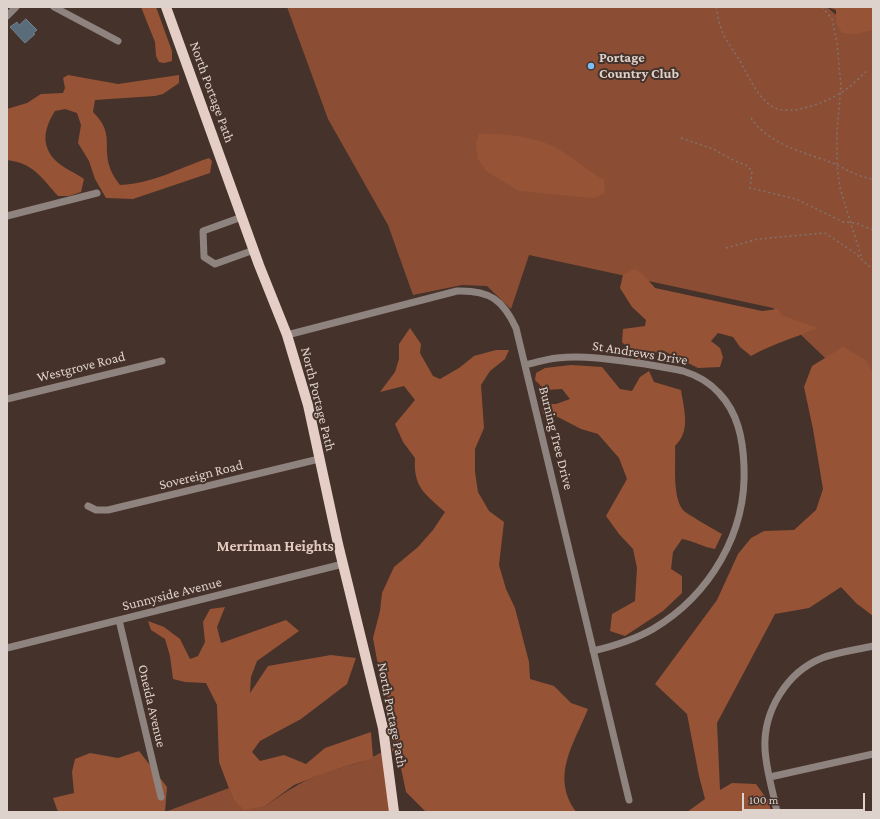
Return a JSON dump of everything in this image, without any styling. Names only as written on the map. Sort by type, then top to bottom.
[{"type":"main road","name":"North Portage Path","points":[[166,7],[254,250],[287,335],[308,405],[343,564],[383,728],[394,812]]},
{"type":"street","points":[[7,16],[16,7]]},
{"type":"street","points":[[54,7],[118,41]]},
{"type":"street","points":[[7,216],[97,193]]},
{"type":"street","points":[[242,217],[203,231],[204,257],[214,264],[254,250]]},
{"type":"street","name":"Burning Tree Drive","points":[[287,335],[457,291],[470,290],[485,293],[499,301],[510,314],[516,328],[593,652],[630,800]]},
{"type":"street","name":"St Andrews Drive","points":[[525,365],[558,358],[583,357],[618,360],[683,371],[700,378],[719,392],[728,404],[738,426],[744,455],[743,494],[734,533],[721,561],[694,597],[666,620],[638,637],[593,652]]},
{"type":"street","name":"Westgrove Road","points":[[7,399],[162,361]]},
{"type":"street","name":"Sovereign Road","points":[[88,506],[96,510],[108,510],[319,458]]},
{"type":"street","name":"Sunnyside Avenue","points":[[7,648],[343,564]]},
{"type":"street","name":"Oneida Avenue","points":[[119,620],[161,797]]},
{"type":"street","points":[[777,812],[765,750],[765,736],[769,716],[775,702],[787,684],[798,673],[820,659],[873,646]]},
{"type":"street","points":[[770,777],[873,755]]},
{"type":"path","points":[[716,7],[720,28],[728,44],[737,56],[750,81],[771,106],[785,111],[798,110],[841,93],[868,70]]},
{"type":"path","points":[[822,7],[832,19],[838,43],[841,93],[837,165],[840,188],[862,259]]},
{"type":"path","points":[[751,118],[757,128],[795,150],[837,165],[854,174],[873,179]]},
{"type":"path","points":[[681,138],[713,149],[750,167],[752,171],[750,188],[796,199],[843,222],[873,230]]},
{"type":"path","points":[[726,248],[758,239],[824,233],[856,253],[873,270]]},
{"type":"shaded area","points":[[141,7],[156,7],[172,51],[172,61],[164,63],[159,62],[156,56],[155,42]]},
{"type":"shaded area","name":"Portage Country Club","points":[[287,7],[827,7],[843,21],[873,14],[873,404],[773,308],[529,255],[511,309],[487,286],[462,285],[413,295],[388,225],[328,119]]},
{"type":"shaded area","points":[[827,7],[873,7],[873,30],[855,34],[842,33],[836,23],[836,10]]},
{"type":"shaded area","points":[[68,75],[118,84],[179,75],[179,83],[163,94],[155,96],[95,100],[93,112],[100,120],[106,133],[110,168],[120,185],[133,184],[165,175],[209,158],[212,161],[210,173],[133,199],[106,198],[95,179],[89,161],[78,143],[81,125],[77,113],[65,109],[55,111],[49,123],[46,136],[47,148],[58,163],[84,179],[81,192],[69,196],[58,196],[36,172],[24,164],[7,160],[7,109],[27,103],[41,94],[63,93],[65,88],[63,78]]},
{"type":"shaded area","points":[[479,134],[524,137],[546,143],[566,154],[604,180],[605,193],[593,198],[519,191],[486,171],[478,159],[476,144]]},
{"type":"shaded area","points":[[634,269],[643,274],[655,288],[762,311],[778,309],[781,315],[817,328],[751,356],[740,347],[733,337],[718,333],[711,341],[720,348],[723,357],[720,367],[698,368],[662,350],[639,360],[622,342],[623,329],[645,326],[646,320],[632,307],[620,288],[623,275]]},
{"type":"shaded area","points":[[410,328],[421,344],[420,353],[433,376],[440,379],[459,368],[474,356],[496,350],[509,350],[505,359],[490,371],[481,385],[484,428],[475,449],[475,472],[478,492],[489,511],[504,522],[499,565],[506,589],[515,608],[529,662],[530,679],[554,686],[571,703],[588,709],[571,747],[565,773],[565,786],[568,799],[576,812],[426,812],[406,792],[401,768],[392,750],[390,712],[386,688],[377,660],[373,638],[380,611],[382,593],[394,567],[418,547],[433,530],[445,512],[426,495],[418,483],[415,458],[403,442],[395,424],[415,400],[404,386],[380,392],[395,372],[399,359],[399,344]]},
{"type":"shaded area","points":[[843,347],[866,360],[873,373],[873,616],[856,603],[841,587],[809,608],[775,614],[717,723],[720,790],[732,783],[756,784],[769,802],[771,812],[687,812],[705,799],[687,714],[655,684],[717,600],[738,554],[751,538],[764,531],[794,530],[816,510],[823,489],[804,387],[812,366]]},
{"type":"shaded area","points":[[571,365],[602,367],[620,389],[632,391],[640,377],[649,371],[654,382],[681,390],[685,413],[685,427],[680,440],[675,446],[675,480],[677,497],[685,512],[722,534],[715,549],[682,539],[673,552],[671,569],[682,576],[682,593],[663,611],[625,636],[610,631],[612,614],[635,601],[637,568],[633,549],[619,534],[606,516],[627,479],[619,458],[598,434],[581,429],[556,416],[543,414],[542,404],[556,404],[570,399],[562,389],[545,390],[535,380],[536,373],[545,368]]},
{"type":"shaded area","points":[[225,607],[217,627],[221,643],[286,620],[299,631],[257,661],[251,677],[250,693],[268,666],[331,655],[356,658],[347,684],[301,719],[260,741],[252,752],[260,761],[284,755],[306,764],[325,748],[371,732],[373,758],[322,774],[294,785],[265,806],[244,810],[233,799],[219,762],[217,705],[206,683],[185,682],[173,679],[170,656],[165,639],[151,630],[148,621],[164,627],[180,639],[190,659],[198,656],[205,642],[203,622],[210,609]]},
{"type":"shaded area","points":[[139,751],[167,787],[165,812],[58,812],[53,798],[74,793],[72,772],[75,759],[90,753],[118,758]]},
{"type":"shaded area","points":[[382,752],[390,812],[165,812],[229,788],[233,799],[265,806],[292,788],[313,777],[360,762]]},
{"type":"building","points":[[26,19],[37,30],[33,33],[35,34],[25,43],[10,27],[17,22],[19,25]]},
{"type":"place","name":"Portage Country Club","points":[[591,66]]},
{"type":"district","name":"Merriman Heights","points":[[275,546]]}]
